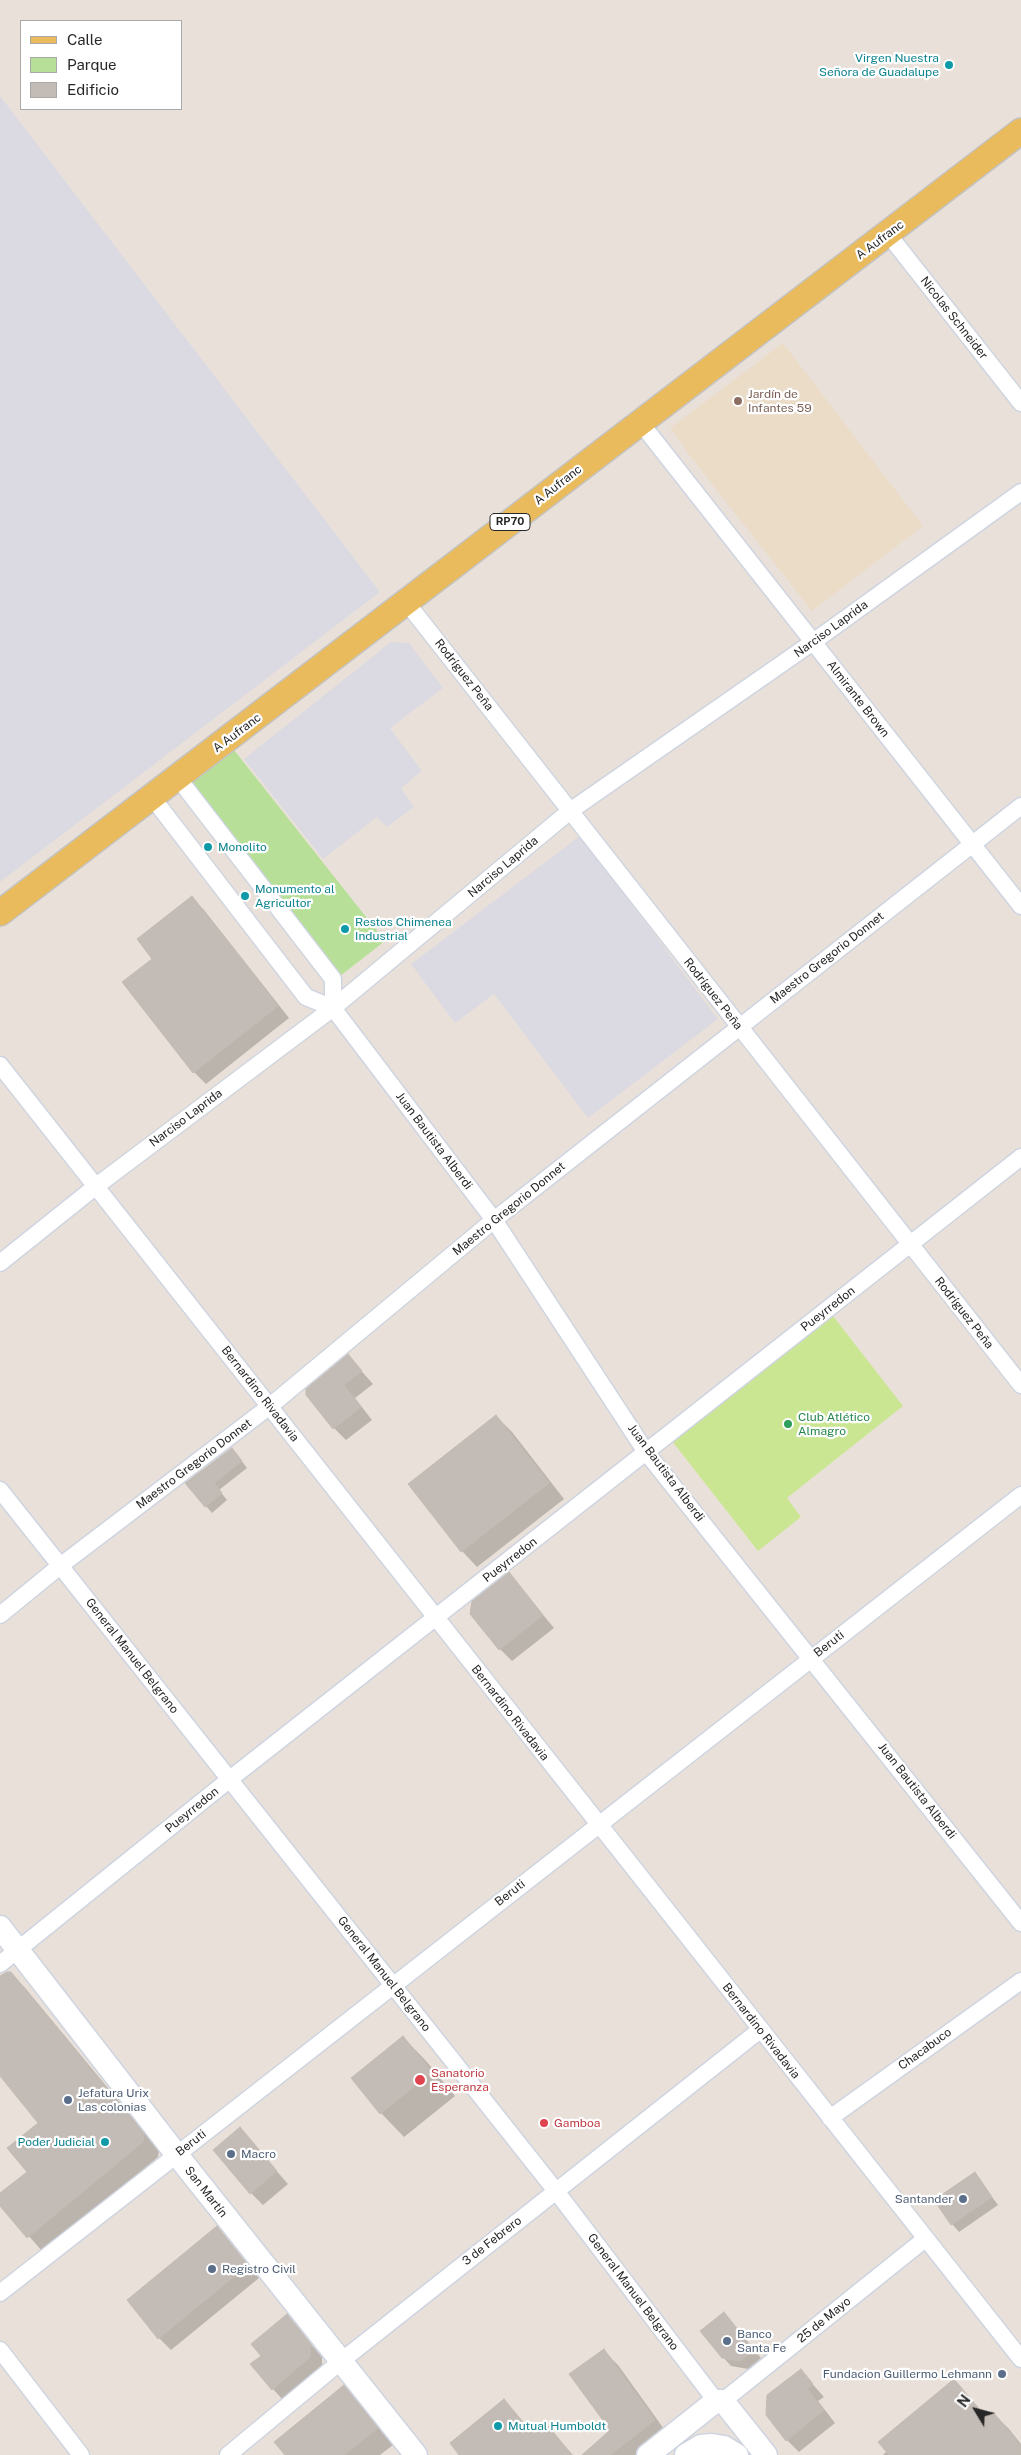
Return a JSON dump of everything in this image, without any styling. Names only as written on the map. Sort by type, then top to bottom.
[{"type":"main road","name":"A Aufranc","points":[[0,913],[1021,131]]},
{"type":"main road","name":"San Martín","points":[[0,1927],[176,2155],[416,2455]]},
{"type":"main road","name":"25 de Mayo","points":[[648,2455],[720,2401]]},
{"type":"main road","name":"General Manuel Belgrano","points":[[720,2401],[766,2455]]},
{"type":"main road","points":[[686,2455],[701,2446],[712,2445],[730,2451]]},
{"type":"street","name":"Nicolas Schneider","points":[[888,234],[1021,403]]},
{"type":"street","name":"Almirante Brown","points":[[640,422],[1021,906]]},
{"type":"street","name":"Narciso Laprida","points":[[0,1263],[95,1187],[333,1008],[570,811],[813,642],[1021,492]]},
{"type":"street","name":"Rodríguez Peña","points":[[407,603],[1021,1386]]},
{"type":"street","points":[[152,797],[306,997],[333,1008],[333,979],[178,778]]},
{"type":"street","name":"Maestro Gregorio Donnet","points":[[0,1615],[60,1566],[270,1406],[494,1220],[1021,806]]},
{"type":"street","name":"Juan Bautista Alberdi","points":[[333,1008],[494,1220],[646,1452],[1021,1923]]},
{"type":"street","name":"Bernardino Rivadavia","points":[[0,1065],[1021,2359]]},
{"type":"street","name":"Pueyrredon","points":[[0,1964],[230,1780],[1021,1157]]},
{"type":"street","name":"General Manuel Belgrano","points":[[0,1490],[556,2191],[720,2401]]},
{"type":"street","name":"Beruti","points":[[0,2293],[392,1984],[1021,1494]]},
{"type":"street","name":"Chacabuco","points":[[830,2118],[1021,1981]]},
{"type":"street","name":"3 de Febrero","points":[[228,2455],[340,2362],[760,2030]]},
{"type":"street","name":"25 de Mayo","points":[[720,2401],[925,2239]]},
{"type":"street","points":[[0,2350],[81,2455]]},
{"type":"shaded area","points":[[0,96],[380,592],[0,882]]},
{"type":"shaded area","points":[[783,343],[923,526],[812,611],[670,428]]},
{"type":"shaded area","points":[[391,642],[409,643],[443,688],[390,728],[422,771],[401,788],[414,807],[387,827],[377,817],[323,859],[244,759]]},
{"type":"shaded area","points":[[580,836],[718,1019],[588,1118],[494,994],[455,1023],[411,964]]},
{"type":"green space","points":[[234,750],[385,941],[340,976],[189,783]]},
{"type":"green space","name":"Club Atlético Almagro","points":[[833,1316],[903,1406],[787,1498],[801,1517],[758,1551],[672,1441]]},
{"type":"building","points":[[192,896],[278,1006],[193,1073],[122,982],[152,959],[137,939]]},
{"type":"building","points":[[348,1354],[362,1371],[344,1385],[361,1407],[333,1429],[306,1395],[306,1389]]},
{"type":"building","points":[[496,1415],[549,1483],[461,1552],[408,1484]]},
{"type":"building","points":[[232,1448],[242,1461],[214,1483],[222,1493],[205,1507],[185,1483]]},
{"type":"building","points":[[509,1572],[543,1615],[499,1650],[470,1614],[472,1601]]},
{"type":"building","name":"Jefatura Urix Las colonias","points":[[11,1972],[144,2134],[143,2142],[27,2238],[0,2206],[0,2193],[27,2172],[7,2148],[38,2123],[0,2076],[0,1976]]},
{"type":"building","points":[[403,2036],[432,2072],[380,2114],[351,2078]]},
{"type":"building","points":[[240,2127],[277,2171],[250,2194],[213,2150]]},
{"type":"building","name":"Santander","points":[[975,2172],[992,2197],[951,2225],[934,2200]]},
{"type":"building","points":[[217,2226],[248,2265],[158,2339],[127,2300]]},
{"type":"building","name":"Banco Santa Fe","points":[[724,2312],[754,2350],[740,2361],[722,2358],[700,2331]]},
{"type":"building","points":[[287,2314],[311,2344],[310,2357],[272,2390],[250,2364],[261,2356],[251,2344]]},
{"type":"building","points":[[604,2349],[655,2420],[610,2455],[582,2455],[610,2430],[569,2374]]},
{"type":"building","points":[[801,2369],[813,2384],[807,2389],[824,2410],[786,2441],[766,2415],[767,2395]]},
{"type":"building","points":[[954,2379],[986,2417],[993,2412],[1021,2446],[1021,2455],[889,2455],[878,2442]]},
{"type":"building","points":[[344,2385],[378,2428],[344,2455],[285,2455],[274,2442]]},
{"type":"building","name":"Mutual Humboldt","points":[[504,2399],[531,2432],[544,2421],[572,2455],[459,2455],[450,2443]]},
{"type":"place","name":"Virgen Nuestra Señora de Guadalupe","points":[[949,65]]},
{"type":"place","name":"Jardín de Infantes 59","points":[[738,401]]},
{"type":"place","name":"Monolito","points":[[208,847]]},
{"type":"place","name":"Monumento al Agricultor","points":[[245,896]]},
{"type":"place","name":"Restos Chimenea Industrial","points":[[345,929]]},
{"type":"place","name":"Club Atlético Almagro","points":[[788,1424]]},
{"type":"place","name":"Sanatorio Esperanza","points":[[420,2080]]},
{"type":"place","name":"Jefatura Urix Las colonias","points":[[68,2100]]},
{"type":"place","name":"Gamboa","points":[[544,2123]]},
{"type":"place","name":"Poder Judicial","points":[[105,2142]]},
{"type":"place","name":"Macro","points":[[231,2154]]},
{"type":"place","name":"Santander","points":[[963,2199]]},
{"type":"place","name":"Registro Civil","points":[[212,2269]]},
{"type":"place","name":"Banco Santa Fe","points":[[727,2341]]},
{"type":"place","name":"Fundacion Guillermo Lehmann","points":[[1002,2374]]},
{"type":"place","name":"Mutual Humboldt","points":[[498,2426]]}]
